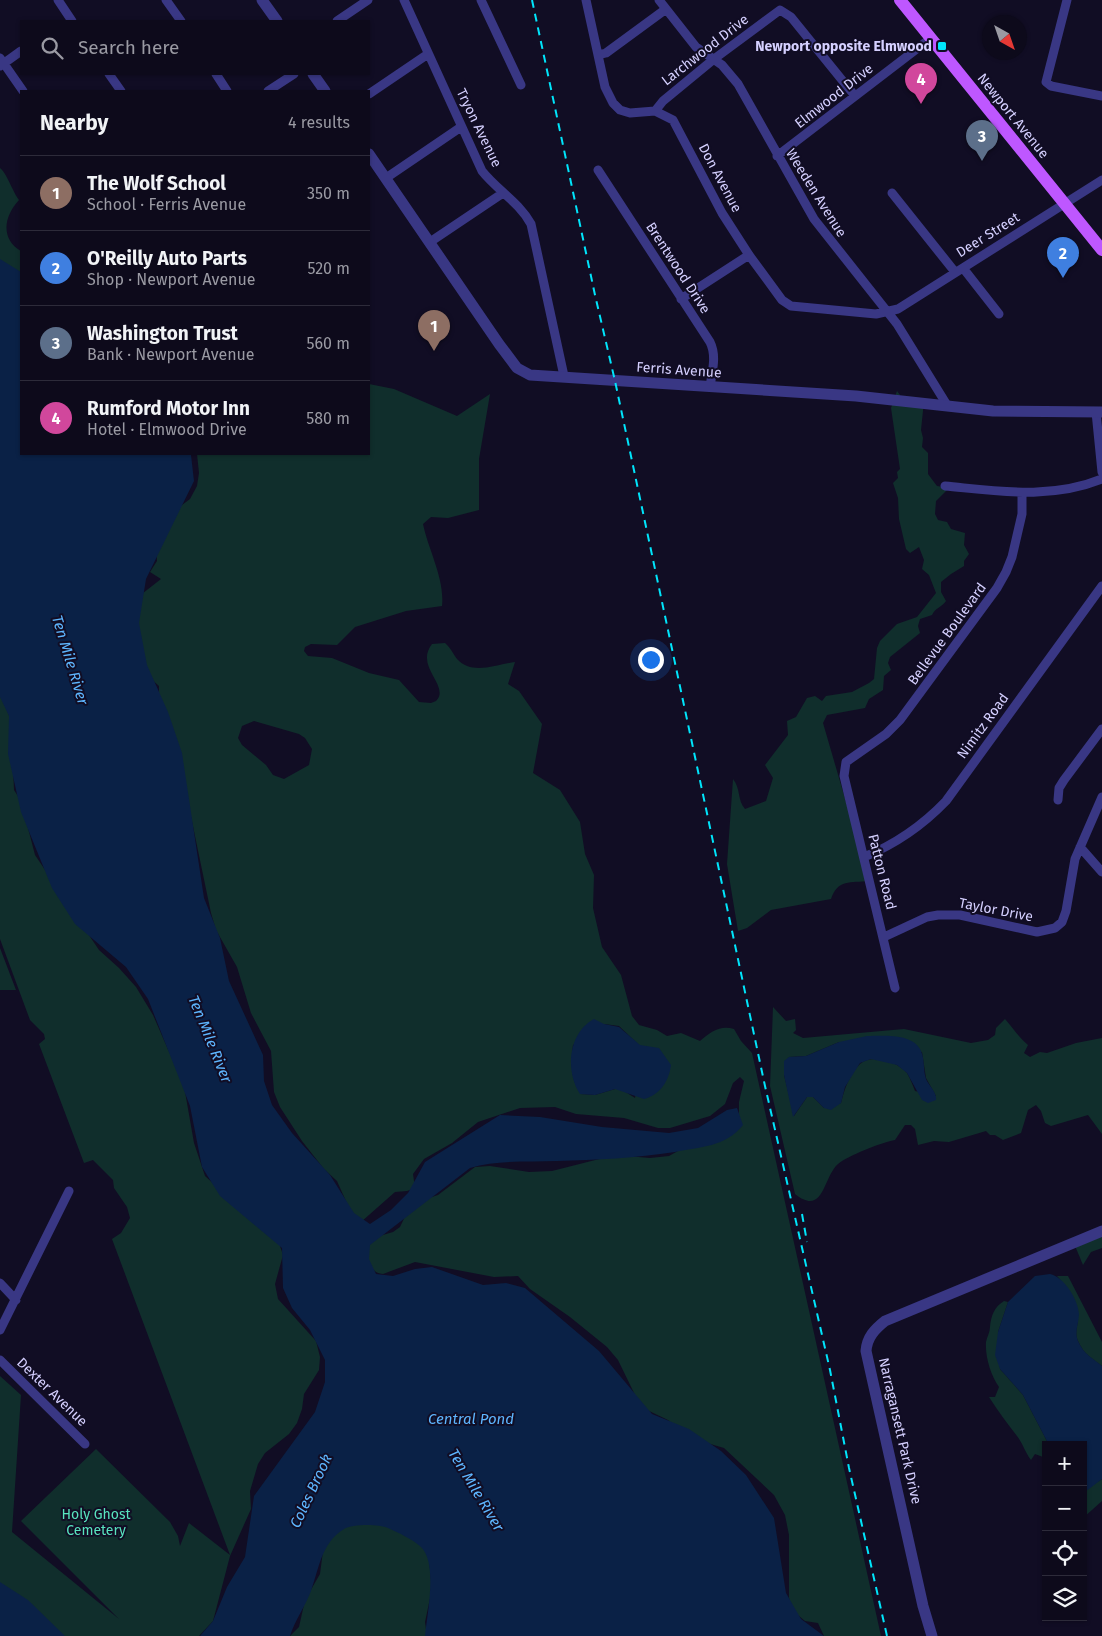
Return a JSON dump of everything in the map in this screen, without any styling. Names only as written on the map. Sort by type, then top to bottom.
[{"type":"main road","name":"Newport Avenue","points":[[900,0],[1102,250]]},
{"type":"street","points":[[58,0],[68,20]]},
{"type":"street","points":[[166,0],[179,20]]},
{"type":"street","points":[[262,0],[276,20]]},
{"type":"street","points":[[338,20],[368,0]]},
{"type":"street","name":"Tryon Avenue","points":[[404,0],[482,171],[521,210],[531,224],[564,376]]},
{"type":"street","points":[[481,0],[521,85]]},
{"type":"street","points":[[586,0],[605,87],[613,104],[620,110],[630,113],[655,111]]},
{"type":"street","name":"Weeden Avenue","points":[[659,0],[696,47],[714,59],[738,84],[777,156],[827,238],[888,312],[947,405]]},
{"type":"street","points":[[1066,0],[1046,82],[1051,86],[1102,96]]},
{"type":"street","points":[[598,55],[606,53],[666,9]]},
{"type":"street","name":"Larchwood Drive","points":[[655,111],[663,101],[714,59],[780,10],[791,17],[855,96]]},
{"type":"street","name":"Elmwood Drive","points":[[777,156],[931,38]]},
{"type":"street","points":[[20,52],[1,63],[22,90]]},
{"type":"street","points":[[370,93],[428,54]]},
{"type":"street","points":[[110,75],[120,90]]},
{"type":"street","points":[[217,75],[226,90]]},
{"type":"street","points":[[270,90],[292,75]]},
{"type":"street","points":[[314,75],[324,90]]},
{"type":"street","name":"Don Avenue","points":[[655,111],[673,120],[678,127],[722,213],[749,255],[782,300],[791,306],[867,313],[888,312]]},
{"type":"street","points":[[386,178],[461,127]]},
{"type":"street","name":"Ferris Avenue","points":[[370,155],[516,368],[530,375],[827,394],[1009,412],[1099,412]]},
{"type":"street","name":"Brentwood Drive","points":[[598,170],[713,349],[710,387]]},
{"type":"street","name":"Deer Street","points":[[888,312],[898,309],[1102,180]]},
{"type":"street","points":[[430,242],[503,193]]},
{"type":"street","points":[[892,193],[999,314]]},
{"type":"street","points":[[681,299],[749,255]]},
{"type":"street","points":[[1099,412],[1102,472]]},
{"type":"street","points":[[945,486],[1022,494],[1076,487],[1102,479]]},
{"type":"street","name":"Bellevue Boulevard","points":[[846,762],[886,734],[900,720],[997,588],[1012,557],[1022,514],[1022,494]]},
{"type":"street","name":"Nimitz Road","points":[[864,857],[904,837],[921,825],[946,801],[1102,586]]},
{"type":"street","points":[[1058,800],[1059,788],[1102,729]]},
{"type":"street","name":"Patton Road","points":[[846,762],[844,776],[896,988]]},
{"type":"street","name":"Taylor Drive","points":[[884,937],[927,917],[938,915],[960,915],[1037,932],[1055,928],[1062,922],[1080,847],[1102,797]]},
{"type":"street","points":[[1080,847],[1102,872]]},
{"type":"street","points":[[0,1330],[69,1191]]},
{"type":"street","name":"Narragansett Park Drive","points":[[932,1636],[921,1596],[866,1351],[866,1343],[870,1335],[885,1321],[1102,1231]]},
{"type":"street","points":[[0,1283],[16,1300]]},
{"type":"street","name":"Dexter Avenue","points":[[0,1360],[85,1444]]},
{"type":"green space","points":[[0,168],[19,200],[10,213],[6,227],[10,240],[20,250],[20,273],[0,265]]},
{"type":"green space","points":[[370,384],[394,389],[457,416],[490,394],[479,459],[479,510],[448,518],[431,517],[423,524],[439,575],[442,606],[406,611],[355,627],[337,645],[311,644],[305,647],[304,651],[308,656],[332,658],[369,673],[399,680],[419,702],[431,703],[436,701],[439,695],[437,682],[427,661],[428,652],[432,644],[445,643],[457,659],[470,667],[485,668],[515,662],[508,684],[519,691],[542,724],[533,773],[560,790],[580,822],[585,854],[594,875],[593,908],[602,947],[621,975],[632,1016],[639,1025],[657,1030],[667,1036],[681,1033],[700,1041],[712,1032],[720,1029],[734,1029],[741,1041],[752,1053],[881,1636],[824,1636],[818,1623],[805,1621],[793,1611],[789,1598],[789,1535],[785,1515],[774,1495],[724,1448],[690,1438],[668,1420],[645,1409],[636,1397],[618,1360],[607,1347],[570,1317],[530,1289],[518,1276],[494,1277],[415,1262],[383,1274],[373,1269],[365,1251],[376,1237],[393,1232],[400,1227],[411,1204],[438,1195],[475,1167],[490,1166],[529,1172],[552,1171],[615,1155],[650,1158],[669,1156],[739,1117],[739,1102],[744,1081],[740,1077],[733,1083],[725,1104],[710,1116],[670,1128],[658,1128],[624,1118],[576,1114],[555,1107],[520,1108],[478,1122],[452,1143],[424,1159],[413,1174],[415,1188],[395,1192],[361,1222],[349,1208],[337,1181],[324,1169],[302,1141],[280,1107],[274,1092],[271,1051],[251,1013],[237,967],[216,930],[211,913],[190,812],[159,700],[159,686],[138,667],[138,597],[161,579],[150,572],[157,561],[156,547],[178,508],[190,499],[197,486],[199,473],[197,455],[370,455]],"holes":[[[254,721],[299,734],[305,738],[312,749],[309,765],[284,779],[273,775],[266,765],[242,745],[238,738],[242,726]],[[604,1024],[619,1026],[640,1046],[635,1098],[621,1089],[595,1095],[581,1094],[573,1076],[573,1045]]]},
{"type":"green space","points":[[897,391],[900,395],[899,398],[924,401],[921,430],[923,438],[922,447],[928,453],[928,474],[937,486],[949,488],[936,501],[935,514],[938,520],[947,522],[951,529],[965,533],[964,545],[969,554],[964,561],[964,566],[941,582],[941,592],[946,601],[943,605],[932,615],[920,619],[918,626],[920,633],[890,657],[888,663],[891,670],[884,676],[883,690],[869,699],[865,708],[827,715],[823,723],[869,881],[850,882],[841,885],[837,888],[831,899],[771,910],[747,928],[738,931],[727,864],[733,779],[745,809],[766,801],[773,778],[765,765],[788,735],[787,721],[796,717],[807,698],[815,696],[822,701],[826,696],[852,692],[874,679],[877,648],[880,641],[897,624],[917,617],[936,593],[929,575],[922,569],[924,560],[919,547],[910,553],[906,549],[899,519],[898,498],[893,483],[898,478],[897,472],[900,469],[891,408]]},
{"type":"green space","name":"Holy Ghost Cemetery","points":[[0,694],[11,720],[14,790],[21,801],[35,855],[99,950],[136,987],[153,1015],[184,1086],[194,1143],[205,1176],[279,1243],[283,1255],[275,1284],[278,1299],[316,1341],[320,1357],[319,1370],[304,1394],[302,1409],[297,1423],[289,1434],[265,1453],[258,1464],[250,1491],[251,1509],[230,1556],[213,1621],[199,1636],[0,1636],[0,1376],[21,1395],[12,1532],[119,1619],[21,1521],[96,1449],[170,1522],[178,1536],[180,1546],[189,1523],[230,1555],[112,1239],[121,1233],[130,1218],[127,1207],[114,1188],[113,1180],[93,1160],[84,1163],[39,1044],[45,1039],[44,1034],[30,1020],[0,939]]},
{"type":"green space","points":[[0,948],[16,990],[0,990]]},
{"type":"green space","points":[[773,1007],[786,1021],[795,1019],[796,1030],[793,1033],[803,1038],[904,1029],[971,1043],[988,1040],[995,1035],[996,1028],[1005,1019],[1028,1045],[1024,1053],[1030,1057],[1040,1052],[1047,1053],[1076,1043],[1102,1038],[1102,1134],[1088,1115],[1051,1126],[1045,1123],[1041,1111],[1036,1105],[1028,1110],[1021,1133],[1003,1140],[995,1135],[990,1135],[986,1131],[949,1142],[934,1141],[918,1145],[915,1129],[911,1125],[905,1125],[895,1140],[865,1150],[838,1164],[817,1198],[812,1201],[805,1200],[795,1194],[770,1086]],"holes":[[[839,1042],[922,1052],[926,1078],[936,1096],[915,1091],[907,1073],[898,1065],[885,1060],[871,1059],[860,1064],[853,1072],[841,1103],[824,1108],[813,1097],[807,1097],[794,1116],[784,1075],[789,1057],[806,1056]]]},
{"type":"green space","points":[[1102,1228],[1102,1248],[1091,1252],[1083,1265],[1073,1241]]},
{"type":"green space","points":[[1057,1276],[1068,1276],[1102,1342],[1102,1366],[1088,1356],[1080,1346],[1076,1335],[1077,1306]]},
{"type":"green space","points":[[1004,1301],[1008,1302],[998,1332],[1000,1369],[1023,1395],[1047,1441],[1042,1441],[1042,1457],[1035,1454],[1031,1460],[1019,1438],[989,1397],[995,1397],[999,1387],[993,1377],[986,1354],[986,1342],[990,1331],[991,1319],[998,1306]]},
{"type":"green space","points":[[1102,1479],[1102,1501],[1087,1514],[1087,1488]]},
{"type":"green space","points":[[380,1517],[428,1550],[432,1589],[425,1622],[427,1636],[290,1636],[299,1627],[305,1600],[320,1574],[324,1543],[338,1523]]},
{"type":"water","name":"Central Pond","points":[[0,259],[20,271],[20,455],[191,455],[194,481],[146,579],[139,623],[147,665],[168,712],[182,753],[204,898],[220,938],[229,981],[263,1055],[264,1081],[272,1105],[292,1133],[330,1175],[354,1213],[370,1224],[391,1210],[408,1193],[425,1162],[500,1115],[540,1117],[602,1127],[669,1133],[698,1128],[727,1110],[737,1108],[743,1125],[729,1138],[712,1145],[675,1152],[631,1157],[502,1163],[470,1168],[370,1245],[369,1259],[376,1274],[393,1276],[415,1269],[432,1267],[483,1285],[506,1283],[525,1288],[599,1351],[652,1414],[689,1429],[721,1451],[746,1475],[774,1518],[786,1593],[801,1619],[824,1636],[425,1636],[430,1590],[429,1565],[426,1555],[421,1547],[397,1532],[384,1527],[366,1525],[348,1527],[336,1535],[330,1542],[322,1557],[309,1597],[290,1636],[200,1636],[213,1621],[227,1587],[245,1557],[254,1496],[315,1412],[325,1382],[325,1360],[310,1330],[292,1308],[283,1288],[282,1248],[220,1196],[202,1167],[190,1106],[148,999],[126,967],[75,924],[52,888],[21,812],[8,754],[9,716],[0,697]]},
{"type":"water","points":[[594,1019],[604,1024],[619,1027],[640,1045],[659,1048],[671,1065],[666,1082],[659,1091],[644,1099],[615,1089],[595,1095],[580,1094],[572,1075],[572,1053],[579,1033],[585,1025]]},
{"type":"water","points":[[867,1036],[905,1038],[917,1045],[924,1061],[926,1079],[934,1092],[936,1100],[928,1103],[922,1100],[907,1073],[897,1065],[871,1059],[860,1063],[845,1087],[841,1103],[831,1110],[824,1108],[813,1097],[807,1097],[793,1117],[784,1075],[784,1061],[789,1057],[806,1056],[839,1042]]},
{"type":"water","points":[[1050,1274],[1065,1284],[1078,1308],[1077,1338],[1080,1346],[1102,1366],[1102,1479],[1087,1490],[1087,1441],[1047,1441],[1023,1395],[1000,1369],[995,1355],[998,1332],[1008,1302],[1035,1276]]},
{"type":"water","points":[[0,1582],[28,1600],[65,1636],[0,1636]]},
{"type":"railway","points":[[532,0],[765,1086],[830,1370],[849,1468],[887,1636]]},
{"type":"railway","points":[[802,1214],[807,1242]]},
{"type":"place","name":"Newport opposite Elmwood","points":[[942,46]]},
{"type":"place","name":"Rumford Motor Inn","points":[[921,104]]},
{"type":"place","name":"Washington Trust","points":[[982,161]]},
{"type":"place","name":"O'Reilly Auto Parts","points":[[1063,278]]},
{"type":"place","name":"The Wolf School","points":[[434,351]]},
{"type":"water label","name":"Ten Mile River","points":[[70,660]]},
{"type":"water label","name":"Ten Mile River","points":[[210,1039]]},
{"type":"water label","name":"Ten Mile River","points":[[476,1490]]},
{"type":"water label","name":"Coles Brook","points":[[311,1491]]}]
